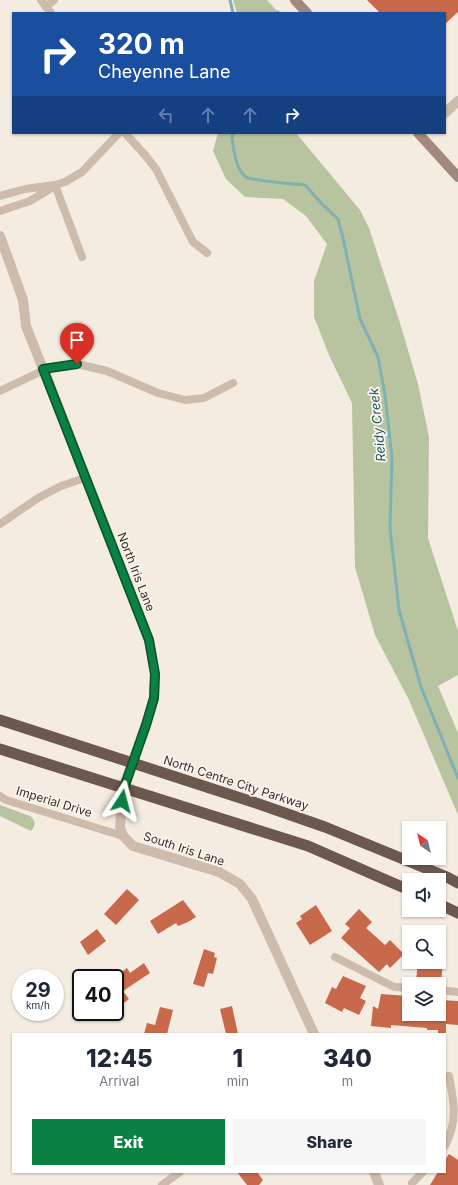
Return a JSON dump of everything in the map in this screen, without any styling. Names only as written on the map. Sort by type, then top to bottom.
[{"type":"highway","name":"North Centre City Parkway","points":[[0,720],[132,762],[325,827],[447,877],[458,883]]},
{"type":"highway","points":[[0,749],[308,846],[402,887]]},
{"type":"highway","points":[[446,907],[458,913]]},
{"type":"main road","points":[[295,0],[306,12]]},
{"type":"main road","points":[[421,134],[458,177]]},
{"type":"street","points":[[46,7],[54,0]]},
{"type":"street","points":[[446,112],[458,101]]},
{"type":"street","points":[[0,196],[25,189],[55,185],[65,182],[82,172],[118,134]]},
{"type":"street","points":[[126,134],[156,169],[193,242],[207,253]]},
{"type":"street","points":[[0,211],[30,201],[55,185]]},
{"type":"street","points":[[55,185],[82,257]]},
{"type":"street","name":"North Iris Lane","points":[[0,236],[23,300],[26,326],[149,640],[155,674],[152,704],[124,788]]},
{"type":"street","points":[[0,391],[44,369],[77,364],[107,371],[158,393],[185,400],[204,398],[233,383]]},
{"type":"street","points":[[0,524],[38,498],[61,486],[85,478]]},
{"type":"street","points":[[123,836],[120,827],[124,788]]},
{"type":"street","name":"Imperial Drive","points":[[0,796],[6,800],[123,836]]},
{"type":"street","name":"South Iris Lane","points":[[123,836],[133,846],[219,872],[240,884],[252,899],[314,1033]]},
{"type":"street","points":[[335,957],[394,987],[402,988]]},
{"type":"street","points":[[446,991],[458,992]]},
{"type":"street","points":[[446,1144],[455,1118],[454,1103],[447,1076],[458,1074]]},
{"type":"street","points":[[162,1185],[179,1173]]},
{"type":"street","points":[[374,1173],[379,1185]]},
{"type":"street","points":[[412,1183],[422,1173]]},
{"type":"green space","points":[[233,0],[267,0],[278,12],[237,12]]},
{"type":"green space","points":[[218,134],[297,134],[360,210],[369,228],[418,384],[429,437],[428,538],[458,631],[458,675],[438,686],[458,733],[458,815],[409,700],[375,635],[355,567],[352,403],[329,355],[314,317],[314,281],[327,244],[306,216],[283,199],[245,197],[226,179],[213,151]]},
{"type":"green space","points":[[0,805],[30,816],[35,823],[34,827],[31,831],[0,816]]},
{"type":"building","points":[[367,0],[458,0],[458,12],[446,23],[446,12],[379,12]]},
{"type":"building","points":[[127,889],[139,900],[116,925],[104,914]]},
{"type":"building","points":[[183,900],[196,917],[178,926],[176,923],[158,934],[150,921]]},
{"type":"building","points":[[316,905],[332,931],[310,945],[296,923],[302,919],[300,916]]},
{"type":"building","points":[[359,909],[372,922],[366,928],[385,945],[390,940],[402,952],[402,956],[390,968],[387,964],[379,972],[341,938],[350,928],[345,924]]},
{"type":"building","points":[[97,929],[106,941],[88,955],[80,942]]},
{"type":"building","points":[[204,949],[215,953],[214,957],[217,958],[213,974],[208,973],[204,987],[193,984]]},
{"type":"building","points":[[144,963],[150,973],[124,990],[124,970],[127,968],[130,973]]},
{"type":"building","points":[[417,969],[442,969],[442,977],[416,977]]},
{"type":"building","points":[[343,976],[366,986],[360,998],[366,1001],[359,1015],[344,1008],[342,1012],[325,1003],[332,987],[336,989]]},
{"type":"building","points":[[124,992],[129,999],[124,1003]]},
{"type":"building","points":[[381,994],[402,996],[402,1021],[446,1021],[446,1000],[458,1001],[458,1025],[446,1024],[446,1033],[438,1033],[438,1030],[427,1030],[427,1028],[391,1025],[391,1028],[371,1026],[373,1006],[378,1009]]},
{"type":"building","points":[[232,1006],[238,1033],[226,1033],[220,1009]]},
{"type":"building","points":[[160,1007],[173,1010],[167,1033],[144,1033],[147,1023],[155,1025]]},
{"type":"building","points":[[449,1154],[458,1160],[458,1185],[430,1185],[437,1173],[446,1173],[446,1158]]},
{"type":"building","points":[[238,1173],[258,1173],[263,1180],[259,1185],[247,1185]]},
{"type":"waterway","points":[[230,0],[233,12]]},
{"type":"waterway","name":"Reidy Creek","points":[[233,134],[232,141],[237,164],[246,177],[265,181],[305,185],[338,219],[360,319],[378,357],[385,395],[392,458],[390,528],[399,610],[421,687],[458,778]]},
{"type":"route","points":[[77,364],[43,369],[149,640],[155,674],[154,698],[146,725],[132,762],[124,788],[122,801]]}]
